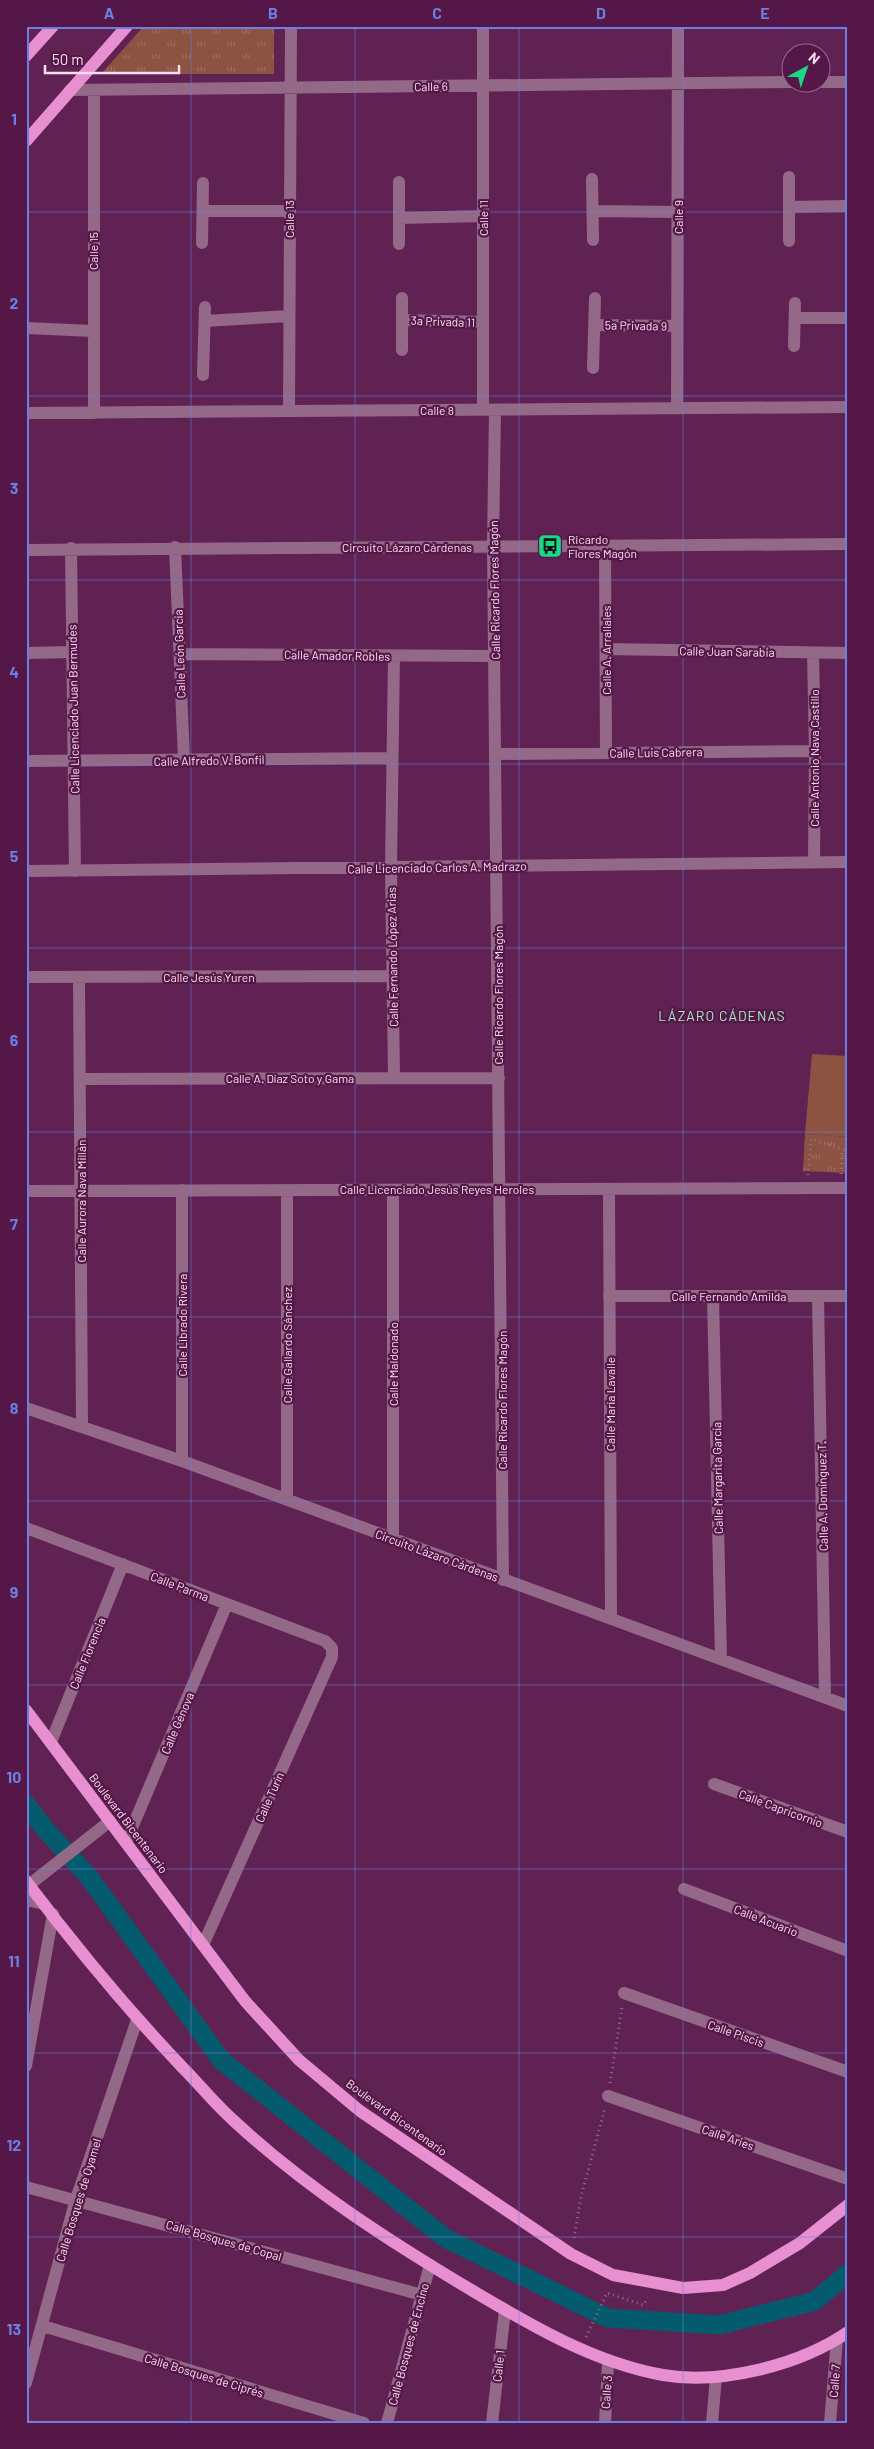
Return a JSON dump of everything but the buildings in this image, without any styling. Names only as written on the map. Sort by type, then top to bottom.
[{"type":"main road","points":[[26,56],[53,26]]},
{"type":"main road","points":[[28,137],[127,26]]},
{"type":"main road","name":"Boulevard Bicentenario","points":[[26,1710],[245,2001],[299,2060],[360,2111],[571,2254],[613,2275],[684,2288],[723,2285],[750,2273],[800,2243],[848,2205]]},
{"type":"main road","points":[[28,1883],[137,2020],[232,2120],[329,2200],[430,2265],[505,2310],[608,2362],[665,2375],[716,2377],[789,2362],[848,2332]]},
{"type":"street","name":"Calle 13","points":[[289,411],[291,26]]},
{"type":"street","name":"Calle 11","points":[[483,26],[482,322],[489,410]]},
{"type":"street","name":"Calle 9","points":[[677,408],[678,26]]},
{"type":"street","name":"Calle 6","points":[[70,90],[782,82]]},
{"type":"street","points":[[832,82],[848,82]]},
{"type":"street","name":"Calle 15","points":[[94,90],[92,331],[94,413]]},
{"type":"street","points":[[789,177],[790,241]]},
{"type":"street","points":[[592,178],[593,240]]},
{"type":"street","points":[[399,182],[399,244]]},
{"type":"street","points":[[202,243],[203,183]]},
{"type":"street","points":[[789,207],[848,206]]},
{"type":"street","points":[[204,211],[289,211]]},
{"type":"street","points":[[593,211],[678,212]]},
{"type":"street","points":[[400,218],[483,216]]},
{"type":"street","name":"3a Privada 11","points":[[402,298],[402,350]]},
{"type":"street","name":"5a Privada 9","points":[[593,368],[595,298]]},
{"type":"street","points":[[794,346],[795,303]]},
{"type":"street","points":[[202,375],[205,307]]},
{"type":"street","points":[[204,321],[290,316]]},
{"type":"street","points":[[795,318],[848,318]]},
{"type":"street","name":"3a Privada 11","points":[[403,320],[482,322]]},
{"type":"street","name":"5a Privada 9","points":[[594,325],[677,326]]},
{"type":"street","points":[[26,328],[92,331]]},
{"type":"street","name":"Calle 8","points":[[26,413],[848,407]]},
{"type":"street","name":"Calle Ricardo Flores Magón","points":[[489,410],[495,656],[503,1580]]},
{"type":"street","name":"Circuito Lázaro Cárdenas","points":[[26,550],[175,547],[848,544]]},
{"type":"street","name":"Calle A. Arrallales","points":[[605,546],[606,753]]},
{"type":"street","name":"Calle León García","points":[[175,547],[184,760]]},
{"type":"street","name":"Calle Licenciado Juan Bermudes","points":[[71,548],[75,871]]},
{"type":"street","name":"Calle Juan Sarabia","points":[[606,649],[848,653]]},
{"type":"street","points":[[26,653],[73,652]]},
{"type":"street","name":"Calle Antonio Nava Castillo","points":[[813,653],[816,751],[814,862]]},
{"type":"street","name":"Calle Amador Robles","points":[[180,654],[495,656]]},
{"type":"street","name":"Calle Fernando López Arias","points":[[394,656],[391,867],[394,1078]]},
{"type":"street","name":"Calle Luis Cabrera","points":[[496,754],[816,751]]},
{"type":"street","name":"Calle Alfredo V. Bonfil","points":[[26,761],[392,758]]},
{"type":"street","name":"Calle Licenciado Carlos A. Madrazo","points":[[26,872],[848,862]]},
{"type":"street","name":"Calle Jesús Yuren","points":[[26,977],[392,976]]},
{"type":"street","name":"Calle Aurora Nava Millán","points":[[79,977],[82,1425]]},
{"type":"street","name":"Calle A. Díaz Soto y Gama","points":[[80,1079],[499,1078]]},
{"type":"street","name":"Calle Licenciado Jesús Reyes Heroles","points":[[26,1191],[844,1188]]},
{"type":"street","name":"Calle María Lavalle","points":[[609,1189],[611,1619]]},
{"type":"street","name":"Calle Librado Rivera","points":[[182,1190],[182,1461]]},
{"type":"street","name":"Calle Gallardo Sánchez","points":[[287,1190],[287,1500]]},
{"type":"street","name":"Calle Maldonado","points":[[392,1190],[393,1539]]},
{"type":"street","name":"Calle Fernando Amilda","points":[[609,1296],[848,1296]]},
{"type":"street","name":"Calle Margarita García","points":[[714,1296],[721,1660]]},
{"type":"street","name":"Calle A. Domínguez T.","points":[[818,1296],[825,1697]]},
{"type":"street","name":"Circuito Lázaro Cárdenas","points":[[26,1408],[82,1425],[182,1461],[848,1706]]},
{"type":"street","name":"Calle Parma","points":[[26,1528],[325,1641],[332,1648]]},
{"type":"street","name":"Calle Florencia","points":[[51,1742],[123,1564]]},
{"type":"street","name":"Calle Génova","points":[[126,1842],[227,1604]]},
{"type":"street","name":"Calle Turín","points":[[203,1944],[332,1657],[332,1648]]},
{"type":"street","name":"Calle Capricornio","points":[[714,1784],[848,1832]]},
{"type":"street","points":[[28,1883],[110,1821]]},
{"type":"street","name":"Calle Acuario","points":[[684,1889],[848,1951]]},
{"type":"street","points":[[26,1900],[49,1909],[26,2066]]},
{"type":"street","name":"Calle Piscis","points":[[624,1993],[848,2072]]},
{"type":"street","name":"Calle Bosques de Oyamel","points":[[26,2383],[76,2199],[137,2020]]},
{"type":"street","name":"Calle Aries","points":[[608,2096],[848,2179]]},
{"type":"street","name":"Calle Bosques de Copal","points":[[26,2187],[76,2199],[422,2295]]},
{"type":"street","name":"Calle Bosques de Encino","points":[[387,2423],[430,2265]]},
{"type":"street","name":"Calle 1","points":[[492,2423],[505,2310]]},
{"type":"street","name":"Calle Bosques de Ciprés","points":[[43,2326],[364,2423]]},
{"type":"street","name":"Calle 7","points":[[830,2423],[842,2355],[837,2339]]},
{"type":"street","name":"Calle 3","points":[[605,2423],[608,2362]]},
{"type":"street","points":[[712,2423],[716,2377]]},
{"type":"path","points":[[807,1188],[811,1139],[848,1151]]},
{"type":"path","points":[[842,1149],[844,1188]]},
{"type":"path","points":[[571,2254],[581,2198],[608,2096],[624,1993]]},
{"type":"path","points":[[589,2331],[607,2293]]},
{"type":"green space","points":[[144,26],[274,26],[274,74],[101,74]]},
{"type":"green space","points":[[812,1054],[848,1056],[848,1137],[805,1134]]},
{"type":"green space","points":[[805,1134],[848,1137],[848,1173],[803,1171]]},
{"type":"waterway","points":[[26,1804],[44,1828],[89,1877],[221,2060],[445,2238],[608,2318],[719,2325],[815,2301],[848,2273]]},
{"type":"place","name":"Ricardo Flores Magón","points":[[550,546]]},
{"type":"district","name":"LÁZARO CÁDENAS","points":[[722,1015]]}]
